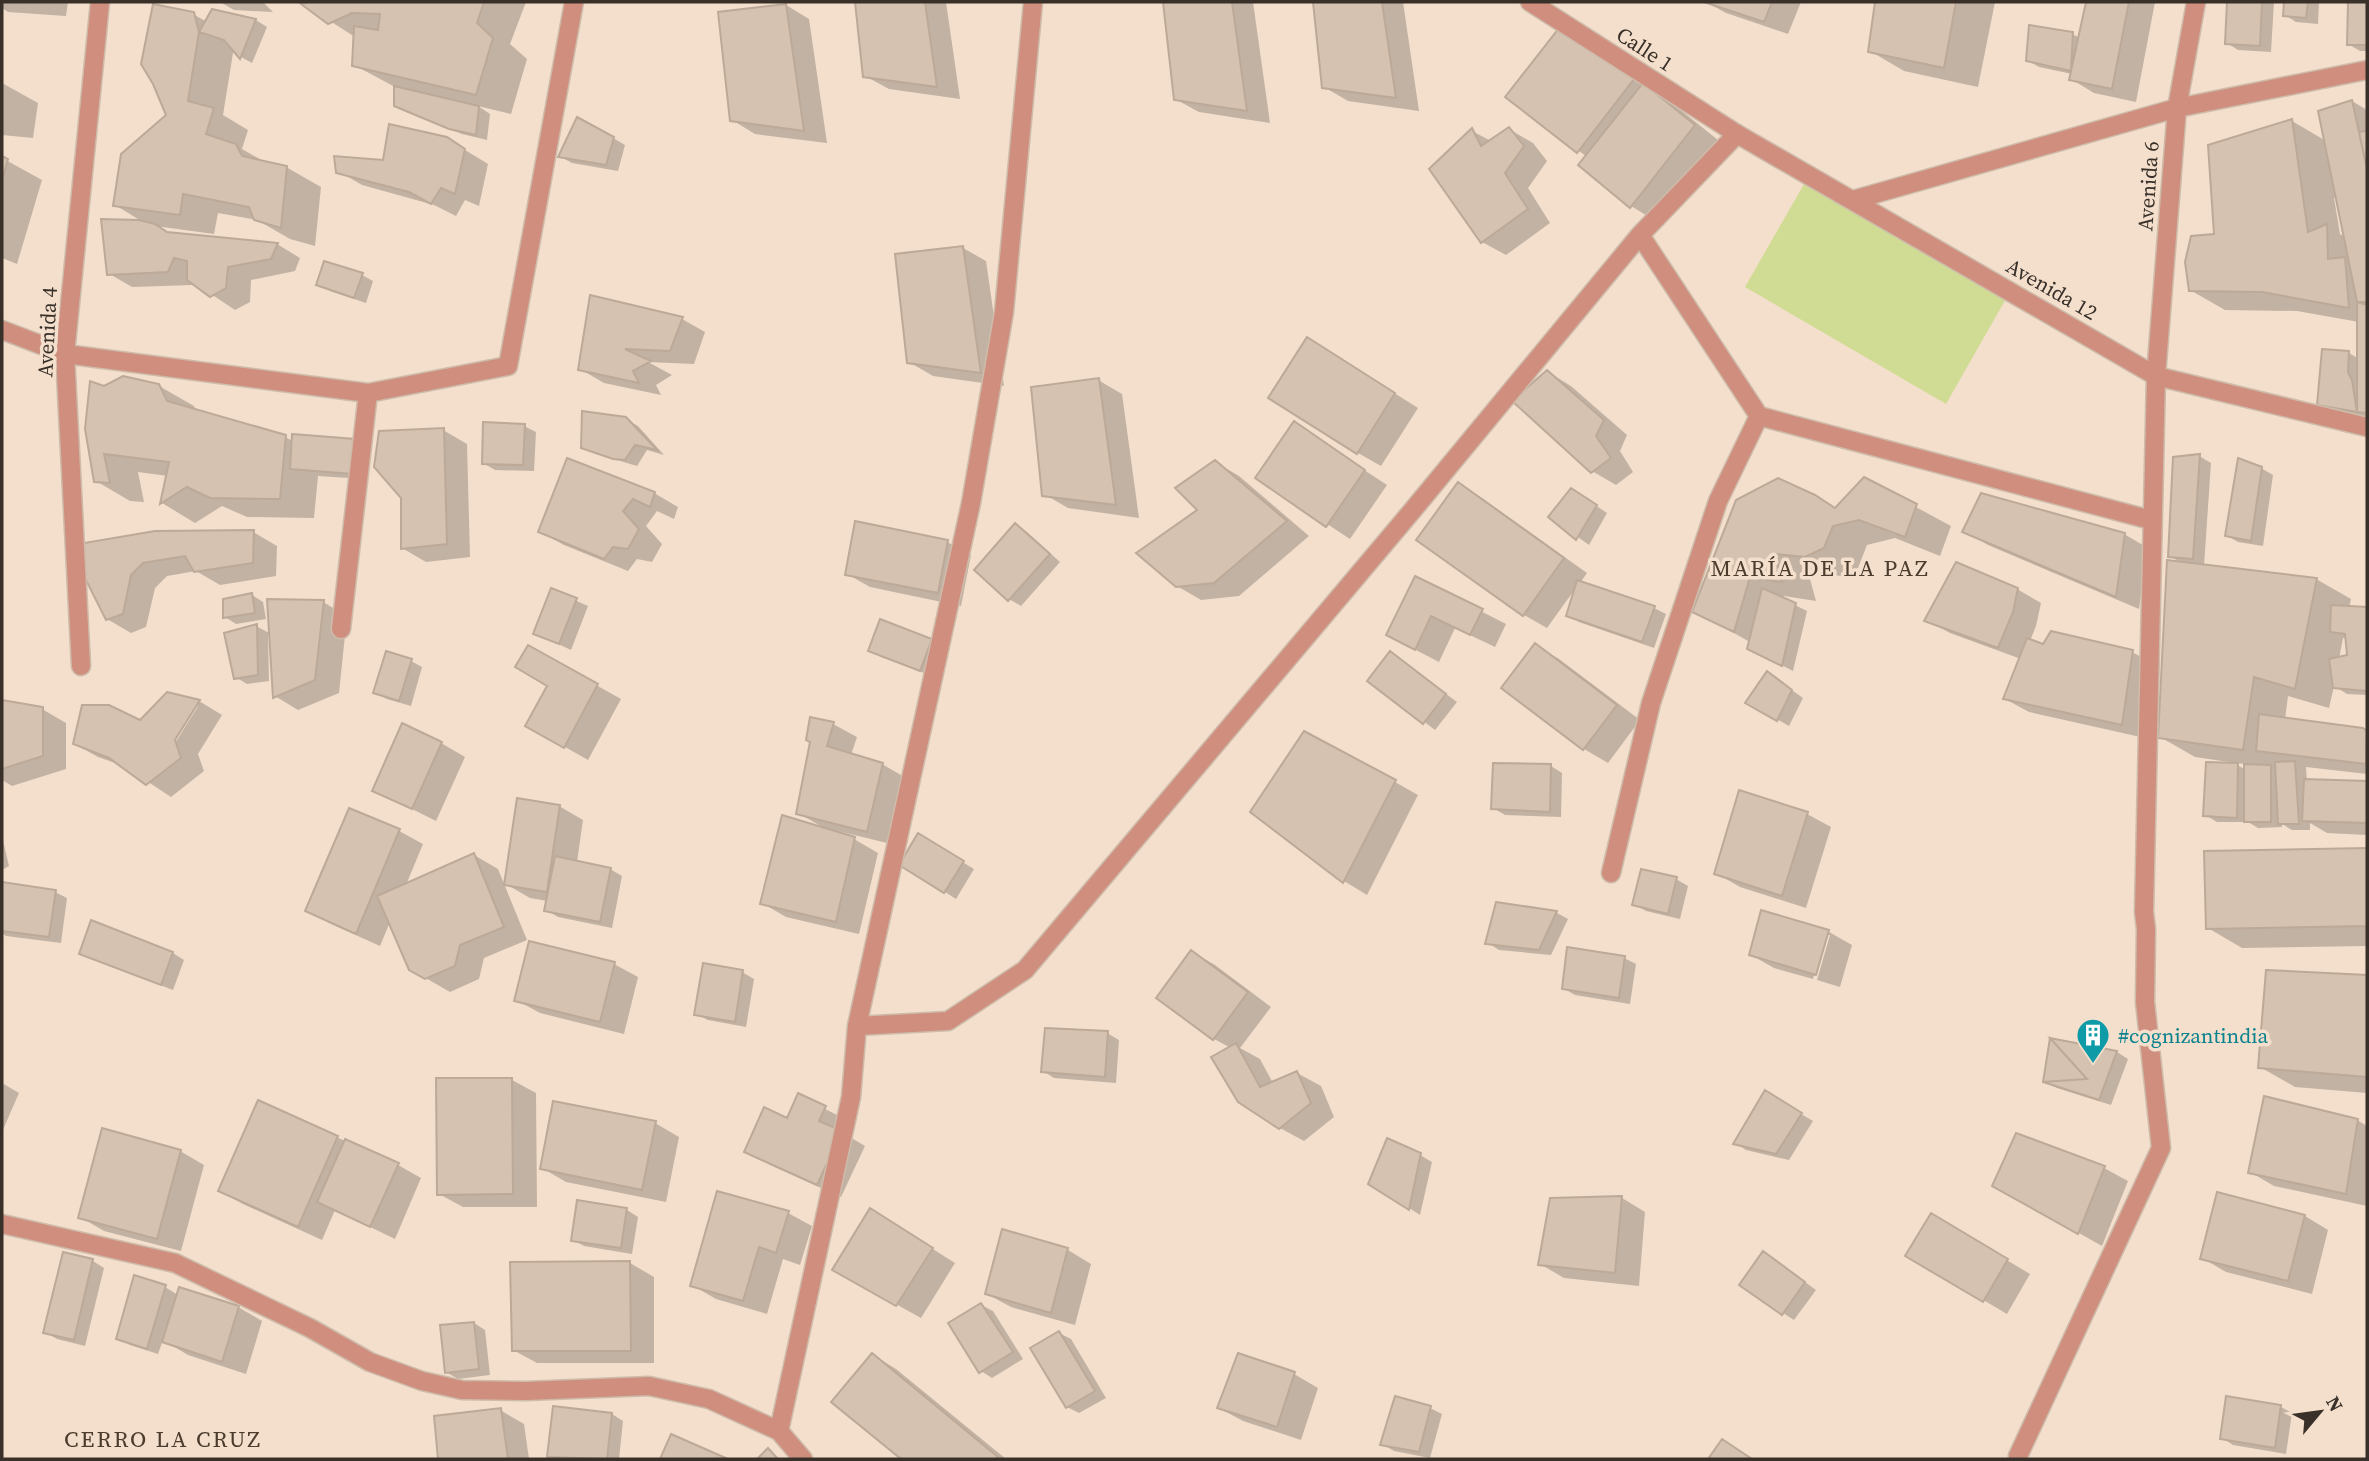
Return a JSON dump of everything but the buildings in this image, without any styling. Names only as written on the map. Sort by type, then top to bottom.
[{"type":"street","name":"Avenida 4","points":[[81,666],[65,354],[100,2]]},
{"type":"street","points":[[2,330],[65,354],[368,393],[508,366],[574,2]]},
{"type":"street","points":[[779,1431],[851,1097],[857,1026],[971,503],[1004,312],[1033,2]]},
{"type":"street","name":"Calle 1","points":[[1530,2],[1737,134]]},
{"type":"street","name":"Avenida 6","points":[[2018,1456],[2161,1147],[2145,1002],[2144,912],[2151,520],[2156,376],[2176,108],[2196,2]]},
{"type":"street","points":[[1853,200],[2176,108],[2367,70]]},
{"type":"street","points":[[857,1026],[948,1021],[1025,970],[1421,501],[1640,235],[1737,134]]},
{"type":"street","name":"Avenida 12","points":[[1737,134],[2156,376],[2367,427]]},
{"type":"street","points":[[1640,235],[1759,416],[2151,520]]},
{"type":"street","points":[[341,629],[368,393]]},
{"type":"street","points":[[1611,873],[1651,703],[1718,501],[1759,416]]},
{"type":"street","points":[[2,1224],[175,1263],[310,1328],[370,1362],[422,1381],[462,1390],[526,1391],[649,1386],[709,1399],[779,1431],[803,1459]]},
{"type":"green space","points":[[1811,172],[2011,290],[1946,404],[1745,287]]},
{"type":"place","name":"#cognizantindia","points":[[2093,1065]]},
{"type":"district","name":"MARÍA DE LA PAZ","points":[[1820,568]]},
{"type":"district","name":"CERRO LA CRUZ","points":[[163,1439]]}]
